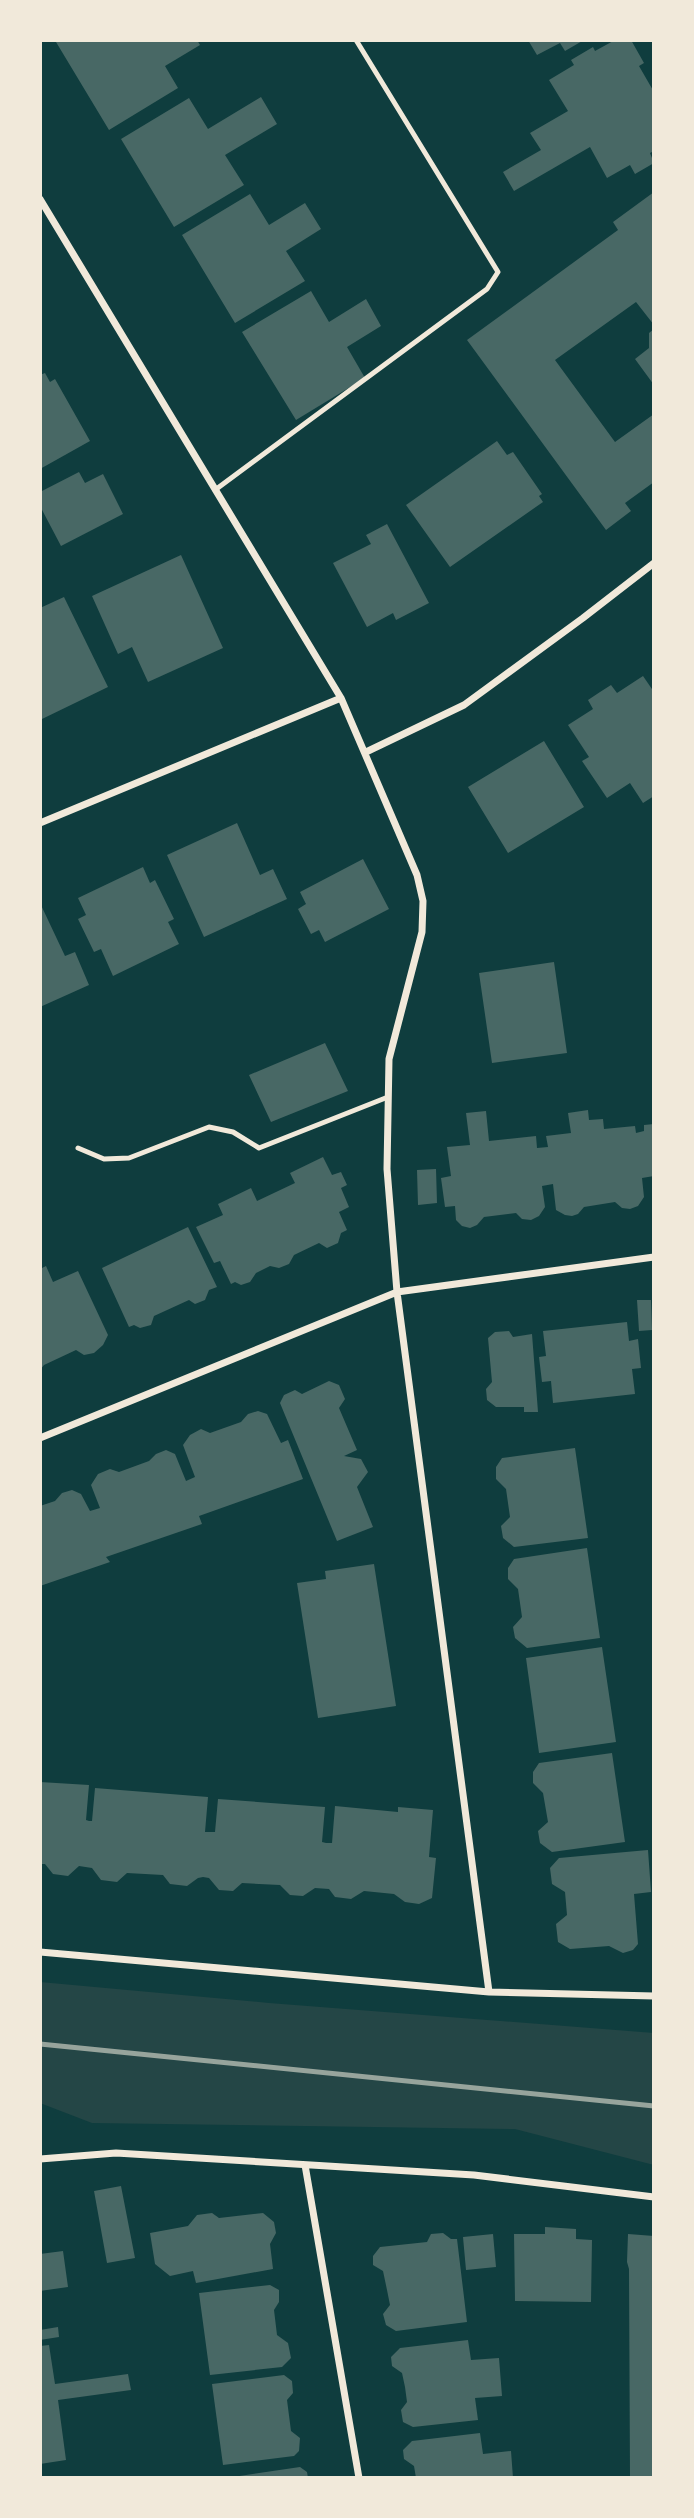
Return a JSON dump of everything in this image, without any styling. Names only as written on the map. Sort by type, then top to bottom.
[{"type":"street","points":[[40,199],[341,698],[417,875],[423,901],[422,932],[389,1059],[387,1169],[397,1292],[489,1992]]},
{"type":"street","points":[[366,752],[464,705],[654,563]]},
{"type":"street","points":[[40,823],[341,698]]},
{"type":"street","points":[[40,1438],[397,1292],[654,1257]]},
{"type":"street","points":[[40,1952],[489,1992],[654,1996]]},
{"type":"street","points":[[40,2159],[116,2153],[474,2175],[654,2197]]},
{"type":"street","points":[[305,2165],[359,2478]]},
{"type":"lane","points":[[215,490],[487,289],[498,272],[356,40]]},
{"type":"lane","points":[[78,1148],[104,1159],[130,1158],[209,1127],[233,1132],[259,1148],[388,1097]]},
{"type":"shaded area","points":[[40,1982],[654,2033],[654,2165],[515,2129],[92,2123],[40,2103]]},
{"type":"building","points":[[197,40],[200,45],[165,66],[178,88],[109,130],[56,42]]},
{"type":"building","points":[[528,40],[584,40],[565,51],[560,43],[537,55]]},
{"type":"building","points":[[615,40],[631,40],[644,63],[639,66],[654,92],[654,151],[650,153],[654,163],[635,174],[630,165],[607,178],[590,147],[514,191],[503,172],[541,150],[530,133],[568,111],[549,80],[574,65],[571,60],[593,47],[595,51]]},
{"type":"building","points":[[261,97],[277,124],[225,155],[244,185],[174,227],[121,139],[189,98],[208,129]]},
{"type":"building","points":[[654,192],[654,325],[636,302],[555,360],[615,442],[654,414],[654,482],[625,503],[631,511],[606,530],[467,340],[618,230],[613,222]]},
{"type":"building","points":[[250,194],[269,225],[305,203],[321,229],[286,251],[305,281],[235,323],[182,235]]},
{"type":"building","points":[[311,291],[329,322],[366,299],[381,326],[347,347],[365,378],[296,420],[242,332]]},
{"type":"building","points":[[654,329],[654,385],[635,359],[649,348],[649,333]]},
{"type":"building","points":[[45,373],[50,382],[55,379],[90,441],[40,469],[40,375]]},
{"type":"building","points":[[497,441],[507,455],[513,452],[542,494],[539,496],[543,502],[450,567],[406,505]]},
{"type":"building","points":[[79,472],[85,483],[103,474],[123,514],[61,546],[40,506],[40,492]]},
{"type":"building","points":[[387,524],[429,603],[396,620],[393,613],[367,627],[333,563],[371,544],[366,535]]},
{"type":"building","points":[[181,555],[223,648],[148,682],[132,647],[118,654],[92,596]]},
{"type":"building","points":[[64,597],[108,687],[42,719],[40,608]]},
{"type":"building","points":[[643,676],[654,692],[654,796],[643,803],[630,783],[607,798],[582,761],[589,757],[568,725],[593,709],[588,700],[600,692],[611,685],[617,693]]},
{"type":"building","points":[[544,741],[584,807],[508,853],[468,787]]},
{"type":"building","points":[[237,823],[260,875],[273,869],[287,899],[204,937],[167,855]]},
{"type":"building","points":[[363,859],[389,909],[325,942],[319,930],[311,934],[298,909],[306,904],[300,892]]},
{"type":"building","points":[[143,867],[150,883],[155,880],[174,919],[168,922],[179,944],[113,976],[101,949],[94,952],[78,919],[86,915],[78,898]]},
{"type":"building","points":[[40,903],[65,956],[75,952],[89,985],[40,1007]]},
{"type":"building","points":[[554,962],[567,1053],[492,1063],[479,973]]},
{"type":"building","points":[[325,1043],[348,1091],[271,1122],[249,1075]]},
{"type":"building","points":[[588,1110],[589,1120],[603,1119],[604,1129],[635,1126],[636,1133],[644,1131],[644,1125],[654,1124],[654,1176],[642,1178],[644,1197],[638,1206],[622,1208],[615,1202],[584,1207],[578,1214],[565,1215],[556,1210],[553,1184],[542,1186],[545,1207],[539,1216],[531,1220],[522,1219],[516,1213],[484,1217],[470,1228],[462,1226],[456,1220],[455,1206],[445,1207],[441,1178],[451,1176],[447,1147],[470,1145],[466,1113],[486,1111],[489,1141],[536,1136],[537,1148],[548,1147],[546,1136],[571,1133],[568,1113]]},
{"type":"building","points":[[323,1157],[332,1175],[341,1172],[347,1185],[341,1188],[349,1207],[339,1212],[347,1230],[341,1233],[338,1243],[327,1248],[319,1243],[294,1255],[289,1264],[279,1268],[270,1266],[256,1273],[250,1282],[231,1284],[220,1261],[214,1263],[196,1227],[223,1215],[218,1204],[251,1188],[257,1201],[295,1183],[290,1173]]},
{"type":"building","points":[[436,1169],[437,1203],[418,1205],[417,1170]]},
{"type":"building","points":[[188,1227],[217,1287],[209,1290],[205,1300],[195,1304],[189,1300],[154,1316],[151,1325],[129,1327],[102,1268]]},
{"type":"building","points":[[46,1266],[53,1282],[78,1271],[108,1335],[103,1345],[94,1353],[84,1355],[76,1350],[44,1365],[40,1370],[40,1269]]},
{"type":"building","points":[[637,1300],[651,1300],[652,1330],[639,1331]]},
{"type":"building","points":[[627,1322],[629,1341],[638,1339],[641,1368],[632,1369],[635,1394],[553,1403],[551,1381],[542,1382],[539,1357],[546,1356],[543,1331]]},
{"type":"building","points":[[509,1331],[513,1337],[532,1334],[538,1412],[524,1412],[524,1407],[496,1407],[487,1400],[486,1389],[492,1382],[488,1338],[495,1332]]},
{"type":"building","points":[[329,1381],[339,1385],[345,1399],[339,1408],[357,1450],[344,1456],[361,1459],[368,1472],[357,1487],[373,1527],[337,1541],[280,1403],[284,1395],[295,1390],[302,1394]]},
{"type":"building","points":[[258,1411],[267,1414],[281,1443],[288,1440],[303,1479],[199,1516],[202,1524],[106,1557],[110,1562],[40,1586],[40,1506],[55,1501],[62,1493],[72,1490],[81,1494],[90,1511],[100,1508],[91,1485],[98,1474],[110,1469],[119,1472],[149,1461],[166,1450],[175,1454],[186,1481],[195,1477],[183,1445],[190,1435],[201,1429],[210,1433],[241,1422],[248,1414]]},
{"type":"building","points":[[575,1448],[588,1538],[514,1547],[503,1538],[501,1526],[510,1517],[506,1489],[496,1479],[496,1467],[502,1458]]},
{"type":"building","points":[[587,1548],[600,1638],[527,1648],[515,1638],[513,1627],[522,1617],[518,1589],[508,1579],[508,1568],[514,1559]]},
{"type":"building","points":[[374,1564],[396,1706],[318,1718],[297,1583],[326,1579],[325,1571]]},
{"type":"building","points":[[602,1647],[616,1742],[539,1753],[526,1658]]},
{"type":"building","points":[[612,1753],[625,1842],[552,1852],[540,1843],[538,1831],[548,1822],[543,1793],[533,1783],[533,1772],[539,1763]]},
{"type":"building","points":[[40,1782],[89,1785],[86,1820],[89,1821],[92,1821],[95,1788],[208,1797],[205,1832],[215,1832],[218,1799],[325,1807],[322,1842],[326,1843],[332,1843],[335,1806],[398,1812],[398,1807],[433,1810],[429,1857],[436,1858],[432,1898],[419,1904],[405,1902],[394,1894],[364,1891],[351,1899],[335,1897],[329,1889],[315,1888],[303,1896],[290,1895],[280,1885],[242,1883],[233,1891],[219,1890],[209,1878],[198,1878],[187,1886],[170,1884],[163,1875],[127,1873],[117,1882],[101,1880],[92,1868],[79,1866],[68,1876],[53,1874],[45,1864],[40,1864]]},
{"type":"building","points":[[648,1850],[651,1892],[634,1894],[638,1944],[633,1950],[623,1953],[609,1946],[570,1949],[558,1942],[556,1924],[567,1915],[565,1892],[552,1884],[550,1868],[559,1858]]},
{"type":"building","points":[[121,2186],[135,2258],[107,2263],[94,2191]]},
{"type":"building","points":[[212,2213],[219,2218],[263,2213],[274,2222],[276,2233],[270,2244],[273,2269],[196,2283],[193,2271],[170,2276],[155,2264],[150,2233],[188,2226],[197,2215]]},
{"type":"building","points":[[545,2227],[576,2229],[576,2239],[592,2240],[591,2302],[515,2301],[514,2234],[545,2234]]},
{"type":"building","points":[[443,2233],[451,2239],[457,2239],[467,2322],[396,2331],[386,2325],[383,2314],[390,2305],[383,2271],[373,2265],[373,2256],[380,2247],[427,2242],[431,2234]]},
{"type":"building","points":[[493,2234],[496,2267],[466,2270],[463,2237]]},
{"type":"building","points":[[628,2234],[654,2236],[654,2478],[630,2478]]},
{"type":"building","points":[[63,2251],[68,2287],[40,2291],[40,2254]]},
{"type":"building","points":[[270,2285],[279,2290],[279,2302],[274,2310],[277,2335],[288,2343],[291,2358],[282,2367],[210,2375],[199,2293]]},
{"type":"building","points":[[58,2327],[59,2337],[40,2340],[40,2330]]},
{"type":"building","points":[[468,2340],[471,2360],[499,2358],[502,2396],[475,2398],[478,2420],[413,2427],[403,2422],[401,2410],[407,2402],[405,2387],[402,2373],[392,2366],[391,2357],[400,2348]]},
{"type":"building","points":[[49,2345],[55,2384],[128,2374],[131,2390],[58,2400],[66,2460],[40,2464],[40,2346]]},
{"type":"building","points":[[284,2375],[292,2381],[293,2393],[287,2400],[291,2431],[300,2438],[299,2451],[294,2456],[223,2465],[212,2384]]},
{"type":"building","points":[[480,2433],[483,2454],[511,2451],[513,2478],[416,2478],[414,2466],[404,2459],[403,2450],[412,2441]]},
{"type":"building","points":[[300,2467],[307,2472],[308,2478],[226,2478]]},
{"type":"railway","points":[[40,2044],[654,2106]]}]
